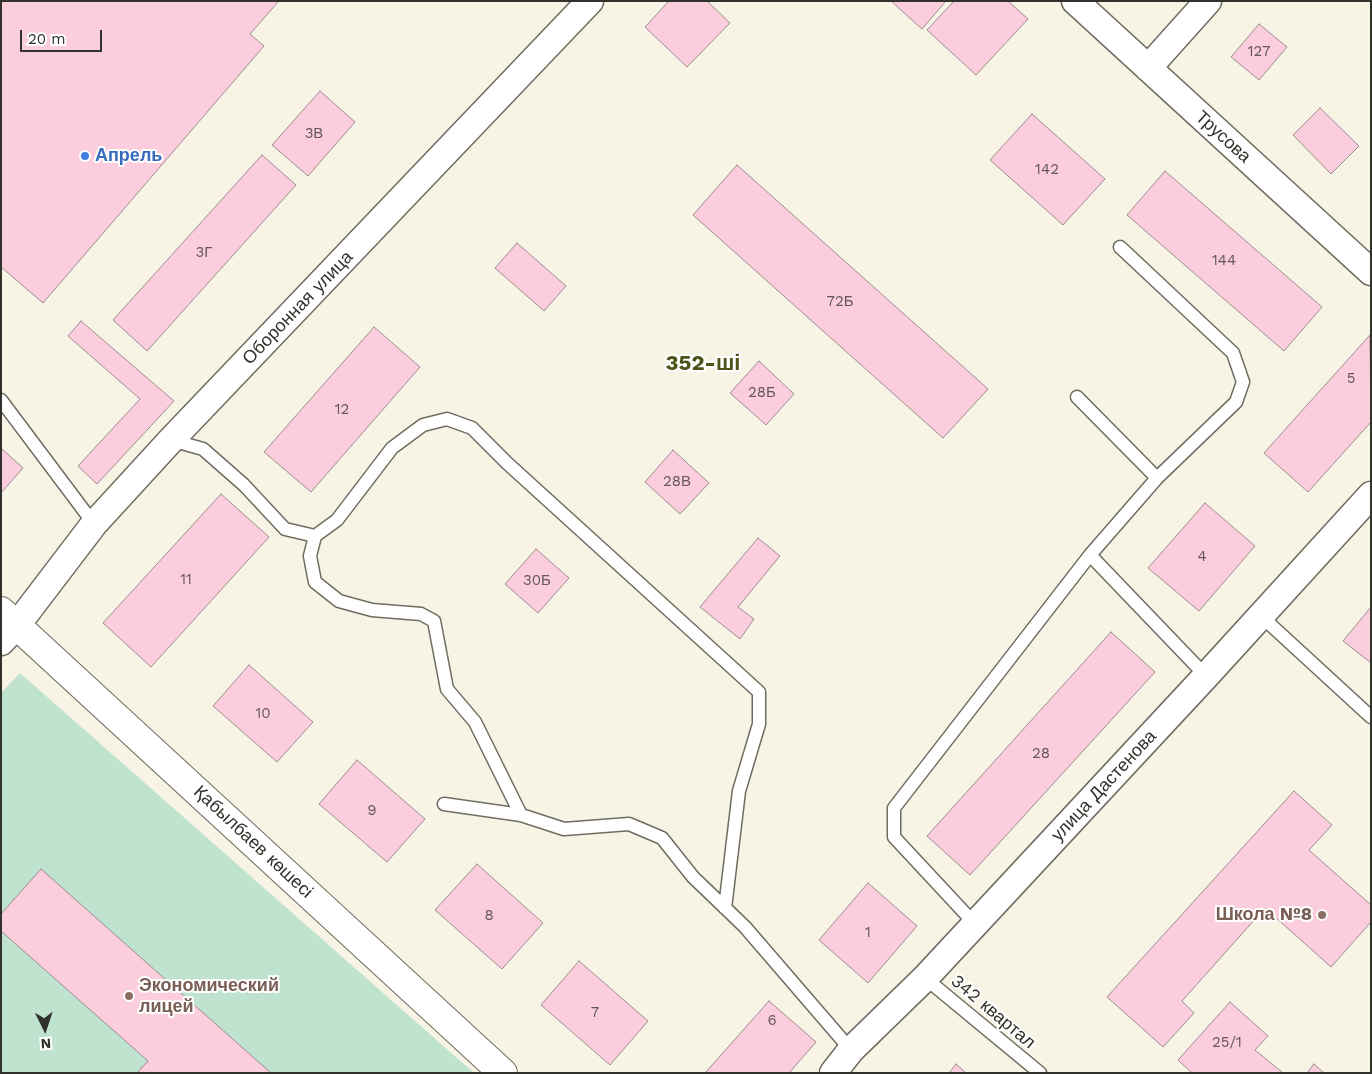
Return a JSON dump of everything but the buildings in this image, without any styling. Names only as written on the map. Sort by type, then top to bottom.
[{"type":"main road","name":"Қабылбаев көшесі","points":[[6,626],[503,1073]]},
{"type":"street","name":"Оборонная улица","points":[[6,626],[94,524],[171,440],[590,1]]},
{"type":"street","name":"Трусова","points":[[1075,1],[1371,272]]},
{"type":"street","points":[[1148,68],[1208,1]]},
{"type":"street","name":"улица Дастенова","points":[[833,1073],[851,1050],[925,978],[1206,676],[1371,495]]},
{"type":"lane","points":[[975,924],[894,837],[894,808],[1090,555],[1157,478],[1236,402],[1243,382],[1232,353],[1120,247]]},
{"type":"lane","points":[[1077,397],[1157,478]]},
{"type":"lane","points":[[1,400],[94,524]]},
{"type":"lane","points":[[521,816],[475,722],[447,689],[434,621],[421,614],[372,610],[339,601],[315,582],[310,556],[315,536],[337,520],[392,448],[423,425],[447,419],[472,428],[507,463],[759,692],[759,724],[739,791],[725,908]]},
{"type":"lane","points":[[171,440],[203,449],[244,486],[285,529],[315,536]]},
{"type":"lane","points":[[1090,555],[1206,676]]},
{"type":"lane","points":[[1261,616],[1371,717]]},
{"type":"lane","points":[[444,804],[521,816],[564,829],[630,824],[662,838],[693,877],[745,927],[851,1050]]},
{"type":"lane","name":"342 квартал","points":[[925,978],[1040,1073]]},
{"type":"green space","points":[[20,673],[474,1073],[1,1073],[1,693]]},
{"type":"place","name":"Апрель","points":[[85,156]]},
{"type":"place","name":"Школа №8","points":[[1322,915]]},
{"type":"place","name":"Экономический лицей","points":[[129,996]]},
{"type":"district","name":"352-ші","points":[[703,364]]}]
